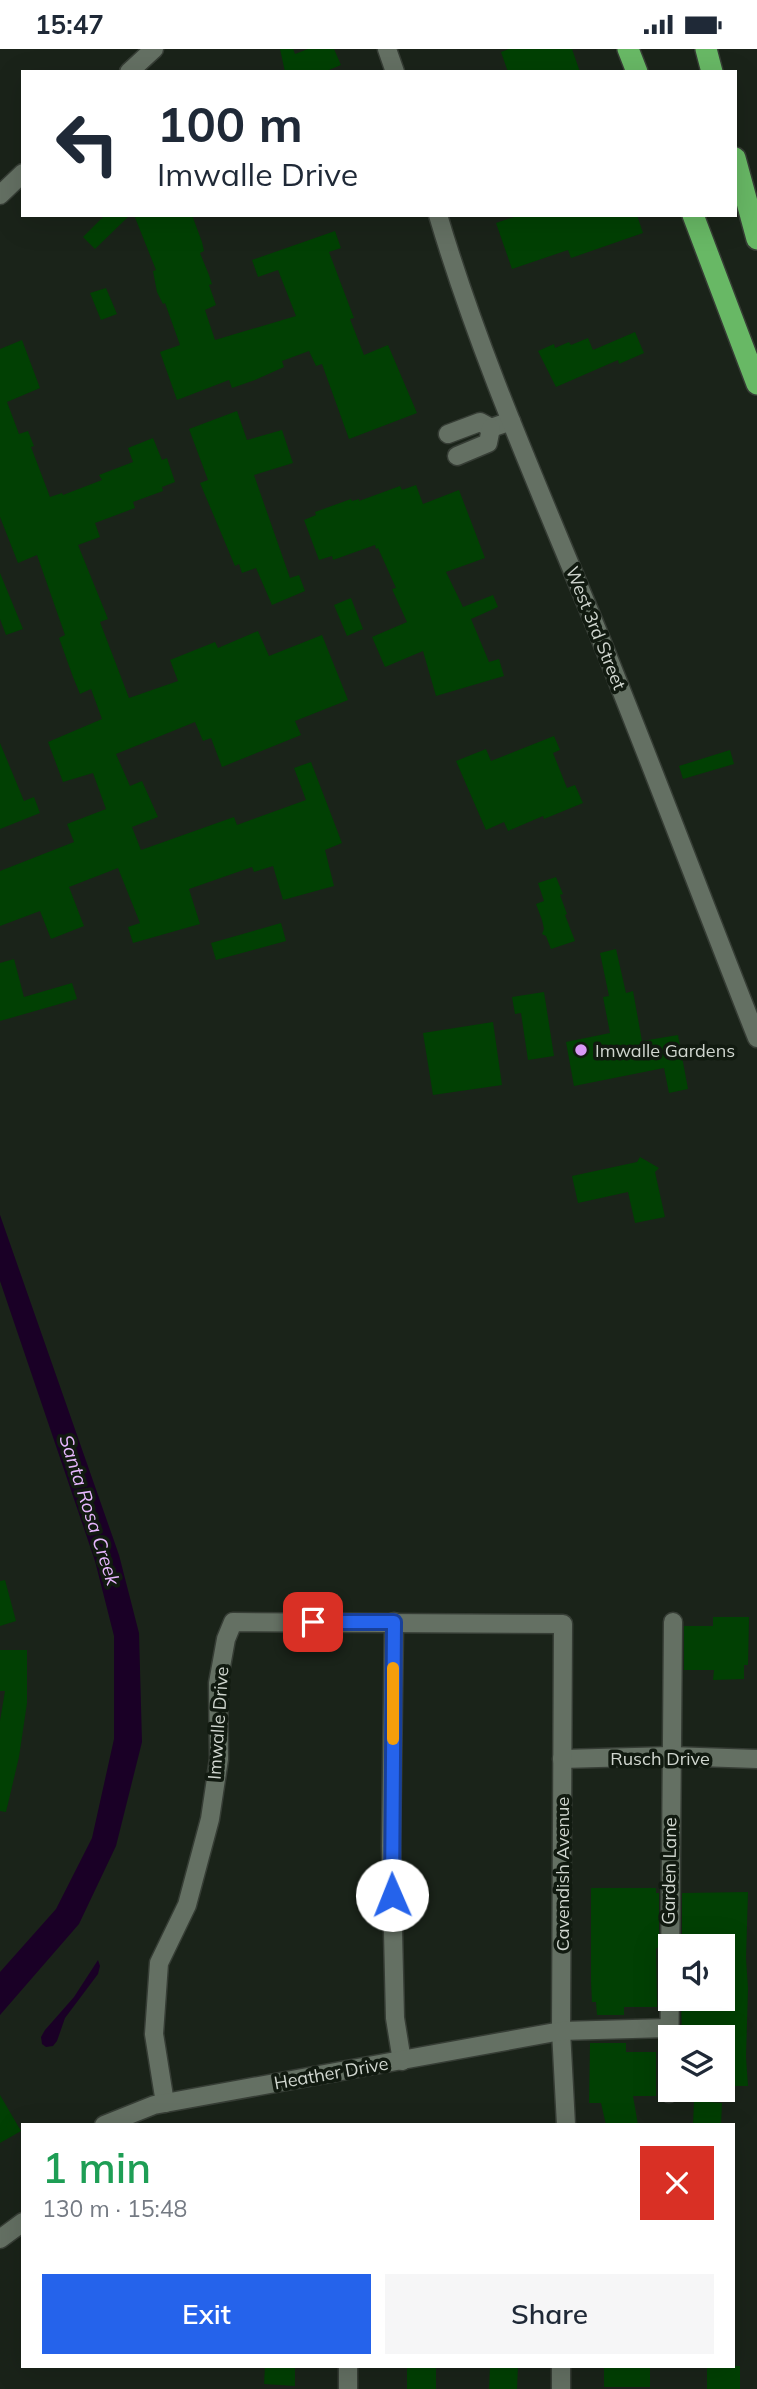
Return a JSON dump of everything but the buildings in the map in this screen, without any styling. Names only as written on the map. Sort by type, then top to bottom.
[{"type":"highway","points":[[628,49],[636,70]]},
{"type":"highway","points":[[706,49],[711,70]]},
{"type":"highway","points":[[737,164],[757,239]]},
{"type":"highway","points":[[694,217],[757,384]]},
{"type":"street","points":[[131,70],[154,49]]},
{"type":"street","points":[[387,49],[394,70]]},
{"type":"street","points":[[0,195],[21,175]]},
{"type":"street","name":"West 3rd Street","points":[[439,217],[465,300],[511,421],[628,707],[757,1038]]},
{"type":"street","points":[[447,433],[480,422],[491,428],[511,421]]},
{"type":"street","points":[[457,456],[488,443],[491,428]]},
{"type":"street","name":"Imwalle Drive","points":[[165,2103],[154,2034],[159,1963],[187,1905],[210,1819],[219,1759],[218,1683],[226,1639],[233,1622],[563,1624]]},
{"type":"street","points":[[394,1622],[391,1846],[395,2018],[401,2061]]},
{"type":"street","name":"Garden Lane","points":[[668,2025],[673,1622]]},
{"type":"street","name":"Cavendish Avenue","points":[[563,1624],[561,2031],[566,2123]]},
{"type":"street","name":"Rusch Drive","points":[[562,1759],[671,1756],[757,1759]]},
{"type":"street","points":[[561,2031],[658,2028]]},
{"type":"street","name":"Heather Drive","points":[[110,2123],[165,2103],[561,2031]]},
{"type":"street","points":[[0,2239],[21,2223]]},
{"type":"street","points":[[348,2368],[348,2389]]},
{"type":"street","points":[[561,2368],[561,2389]]},
{"type":"water","name":"Santa Rosa Creek","points":[[0,1215],[119,1555],[139,1633],[142,1742],[116,1846],[79,1924],[0,2015],[0,1972],[56,1909],[92,1838],[114,1739],[114,1636],[95,1561],[0,1281]]},
{"type":"water","points":[[98,1960],[98,1974],[65,2018],[57,2041],[53,2046],[46,2047],[42,2044],[41,2037],[45,2030],[74,1997]]},
{"type":"slow traffic","points":[[393,1668],[393,1739]]},
{"type":"place","name":"Imwalle Gardens","points":[[581,1050]]},
{"type":"route","points":[[313,1622],[394,1622],[392,1895]]}]
